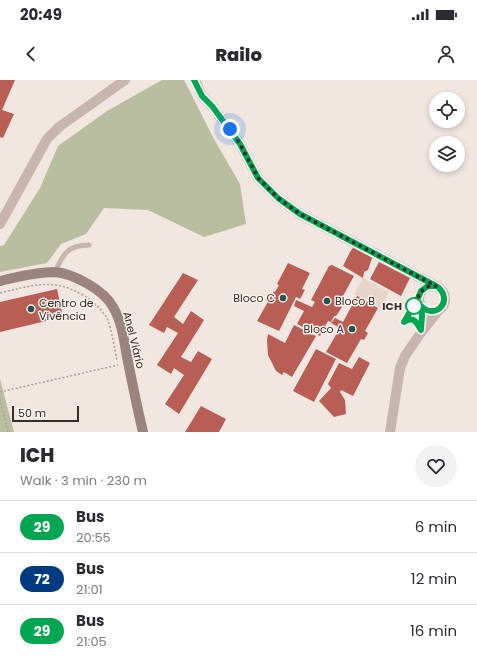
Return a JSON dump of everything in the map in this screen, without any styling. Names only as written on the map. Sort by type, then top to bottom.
[{"type":"main road","name":"Anel Viário","points":[[0,281],[30,274],[56,272],[72,276],[88,284],[113,306],[121,326],[143,432]]},
{"type":"street","points":[[0,224],[37,157],[51,136],[60,127],[125,80]]},
{"type":"street","points":[[194,80],[202,96],[212,106],[240,144],[258,178],[278,198],[300,214],[436,286],[442,291],[445,299],[442,306],[421,332],[405,356],[400,368],[390,432]]},
{"type":"street","points":[[421,332],[422,316],[419,294],[424,288],[436,286]]},
{"type":"street","points":[[420,302],[424,309],[431,312],[442,306]]},
{"type":"lane","points":[[56,272],[61,258],[69,249],[79,244],[89,244]]},
{"type":"lane","points":[[420,302],[404,322],[412,319],[418,323],[421,332]]},
{"type":"path","points":[[0,293],[29,286],[53,284],[66,286],[87,297],[107,319],[118,365],[0,392]]},
{"type":"path","points":[[0,399],[8,432]]},
{"type":"green space","points":[[162,80],[184,80],[215,141],[240,184],[246,224],[204,237],[148,210],[104,208],[86,234],[61,244],[47,263],[0,272],[0,246],[4,245],[40,188],[58,146],[107,111]]},
{"type":"green space","points":[[0,379],[14,432],[0,432]]},
{"type":"shaded area","points":[[363,278],[389,292],[381,308],[354,294]]},
{"type":"building","points":[[0,80],[15,80],[2,110],[14,114],[3,138],[0,137]]},
{"type":"building","points":[[355,245],[373,255],[368,270],[364,272],[363,278],[343,266]]},
{"type":"building","points":[[379,262],[410,278],[401,296],[370,279]]},
{"type":"building","name":"Bloco C","points":[[288,263],[310,273],[302,289],[305,290],[300,299],[296,297],[279,331],[257,321],[279,285],[277,284]]},
{"type":"building","name":"Bloco B","points":[[332,265],[354,276],[338,305],[342,307],[331,322],[328,321],[320,336],[297,324],[304,311],[294,306],[296,300],[312,307],[315,302],[311,300],[329,266]]},
{"type":"building","points":[[183,273],[198,280],[174,317],[183,324],[191,311],[204,320],[181,357],[191,362],[198,351],[212,359],[179,414],[165,404],[184,375],[174,368],[171,374],[157,365],[178,333],[167,327],[164,333],[149,325]]},
{"type":"building","name":"Centro de Vivência","points":[[57,289],[63,317],[0,332],[0,302]]},
{"type":"building","name":"Bloco A","points":[[357,296],[378,308],[365,331],[368,333],[364,340],[361,339],[347,363],[326,352],[340,328],[331,323],[335,318],[343,322]]},
{"type":"building","points":[[294,325],[316,336],[292,377],[284,372],[282,375],[276,371],[268,355],[267,340],[268,334],[285,343]]},
{"type":"building","points":[[316,349],[336,359],[314,402],[293,391]]},
{"type":"building","points":[[359,357],[370,363],[353,396],[341,390],[340,392],[345,400],[346,414],[334,417],[319,401],[331,388],[328,384],[339,363],[352,369]]},
{"type":"building","points":[[201,406],[226,419],[219,432],[185,432]]},
{"type":"bus line","name":"29","points":[[194,80],[202,96],[212,106],[240,144],[258,178],[278,198],[300,214],[436,286],[428,286],[421,291],[404,322],[412,319],[418,323],[421,330],[421,306],[427,311],[431,312],[439,309],[444,303],[444,295],[439,288]]},
{"type":"place","name":"Bloco C","points":[[283,298]]},
{"type":"place","name":"Bloco B","points":[[327,301]]},
{"type":"place","name":"ICH","points":[[414,306]]},
{"type":"place","name":"Centro de Vivência","points":[[31,309]]},
{"type":"place","name":"Bloco A","points":[[352,329]]},
{"type":"route","points":[[230,129],[240,144],[258,178],[278,198],[300,214],[436,286],[428,286],[424,288],[419,294],[413,307],[414,306]]}]
